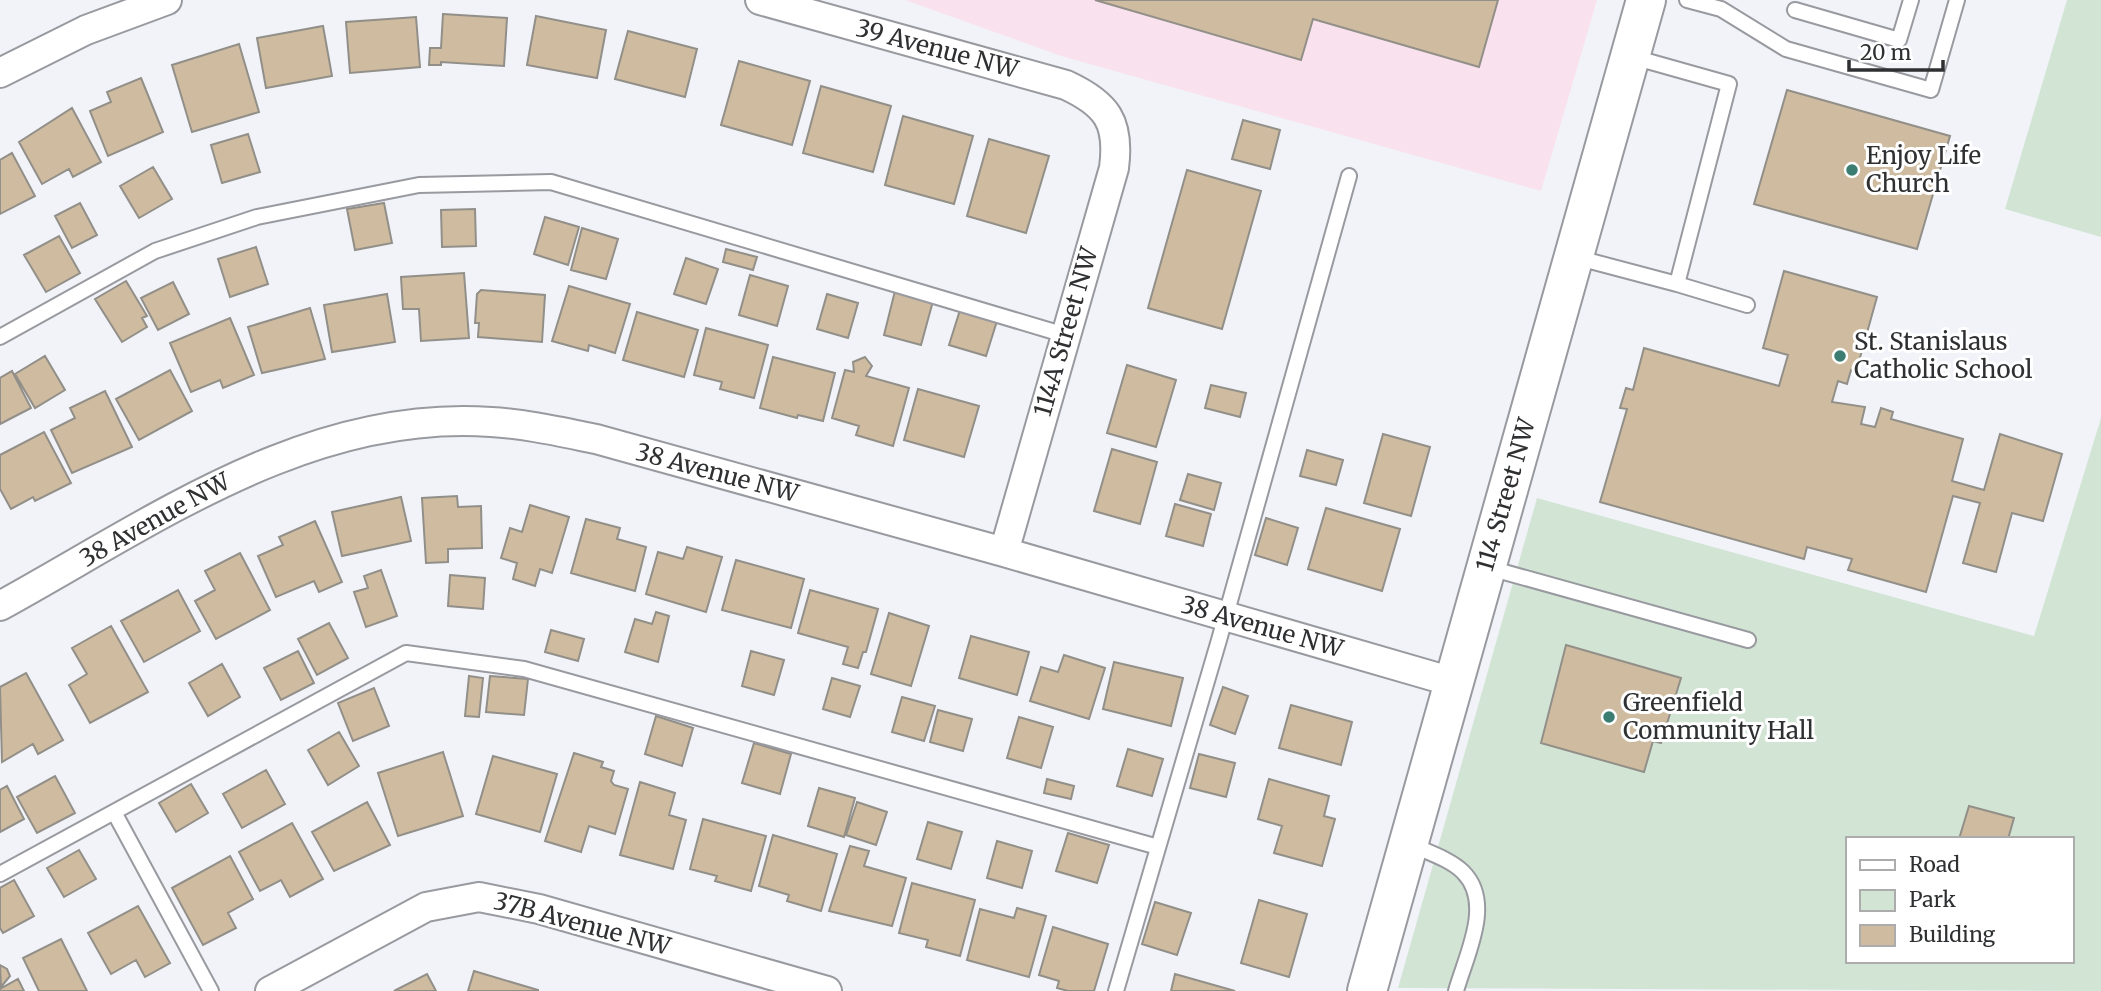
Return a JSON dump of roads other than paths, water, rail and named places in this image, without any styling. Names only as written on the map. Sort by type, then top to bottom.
[{"type":"street","name":"39 Avenue NW","points":[[760,0],[1066,85],[1097,101],[1106,111]]},
{"type":"street","name":"114 Street NW","points":[[1367,991],[1646,0]]},
{"type":"street","points":[[0,73],[86,30],[149,3]]},
{"type":"street","name":"114A Street NW","points":[[1004,552],[1114,168],[1117,141],[1106,111]]},
{"type":"street","name":"38 Avenue NW","points":[[0,606],[246,470],[309,446],[366,430],[429,422],[490,421],[546,428],[1004,552],[1453,682]]},
{"type":"street","name":"37B Avenue NW","points":[[270,991],[426,907],[479,897],[540,909],[827,991]]},
{"type":"lane","points":[[1687,0],[1721,9],[1786,49],[1931,90],[1957,0]]},
{"type":"lane","points":[[1795,10],[1899,40],[1911,0]]},
{"type":"lane","points":[[1630,56],[1730,84],[1677,285]]},
{"type":"lane","points":[[1115,991],[1226,617],[1349,176]]},
{"type":"lane","points":[[0,337],[155,251],[257,217],[419,185],[551,182],[1065,335]]},
{"type":"lane","points":[[1573,257],[1746,305]]},
{"type":"lane","points":[[1485,567],[1748,640]]},
{"type":"lane","points":[[0,874],[406,653],[524,669],[1158,847]]},
{"type":"lane","points":[[114,811],[211,991]]},
{"type":"lane","points":[[1408,843],[1461,870],[1474,885],[1480,904],[1456,991]]},
{"type":"place","name":"Enjoy Life Church","points":[[1852,170]]},
{"type":"place","name":"St. Stanislaus Catholic School","points":[[1840,356]]},
{"type":"place","name":"Greenfield Community Hall","points":[[1609,717]]}]
